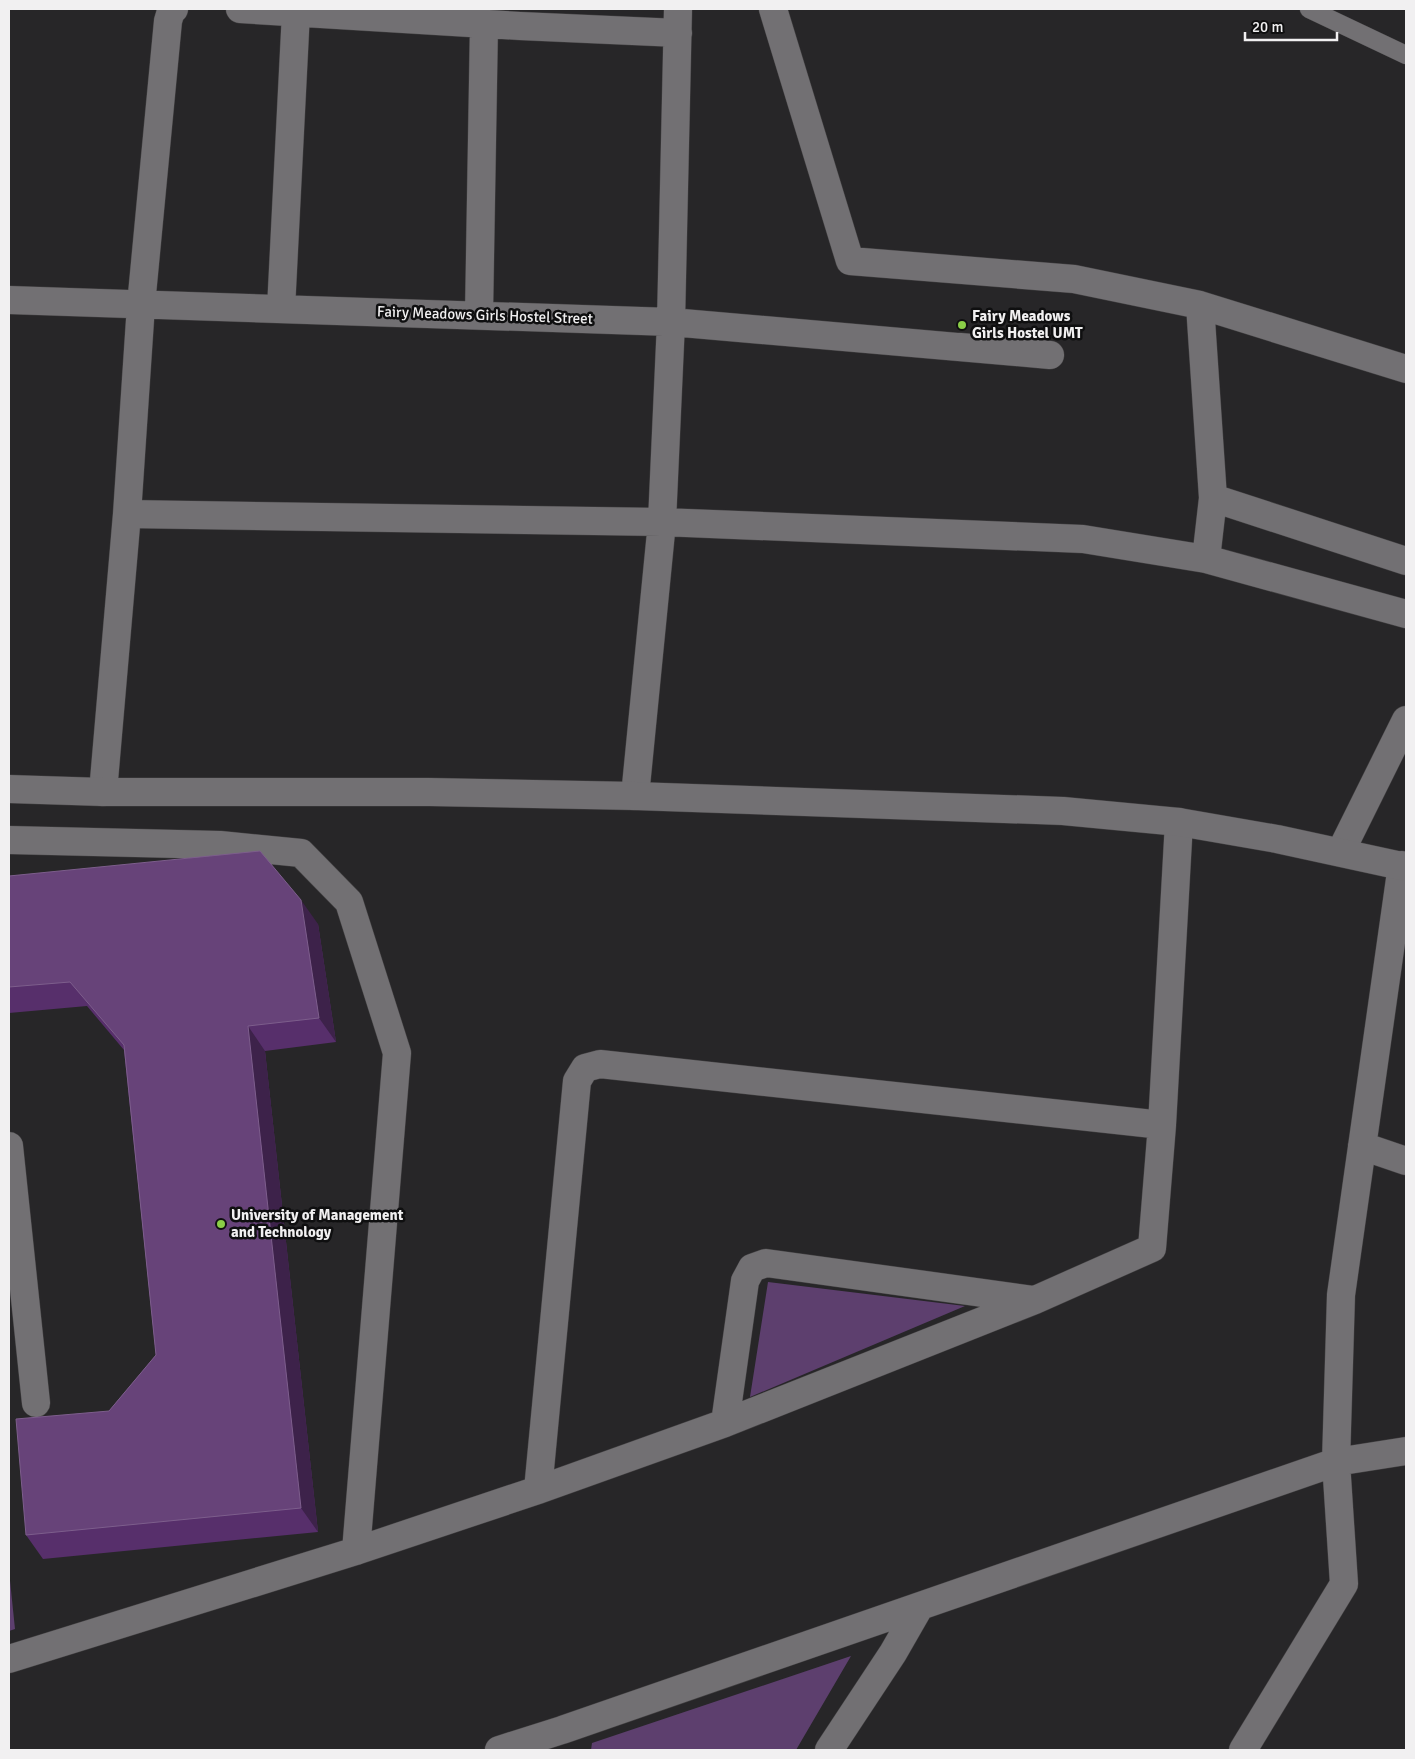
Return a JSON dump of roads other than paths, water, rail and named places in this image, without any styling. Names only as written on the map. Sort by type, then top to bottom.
[{"type":"street","points":[[103,792],[127,514],[141,305],[168,21],[171,11],[174,9]]},
{"type":"street","points":[[240,9],[392,14],[484,24],[520,18],[678,21],[671,322],[662,522],[635,796]]},
{"type":"street","points":[[772,9],[850,261],[1074,279],[1200,305],[1406,370]]},
{"type":"street","points":[[281,309],[296,12]]},
{"type":"street","points":[[479,314],[484,24]]},
{"type":"street","name":"Fairy Meadows Girls Hostel Street","points":[[9,300],[479,314],[671,322],[960,347]]},
{"type":"street","points":[[1200,305],[1213,498],[1206,559]]},
{"type":"street","points":[[1213,498],[1406,561]]},
{"type":"street","points":[[127,514],[662,522],[1083,539],[1206,559],[1406,614]]},
{"type":"street","points":[[1341,851],[1406,720]]},
{"type":"street","points":[[9,789],[103,792],[429,792],[635,796],[1063,810],[1179,822],[1341,851],[1404,866],[1341,1295],[1336,1462],[1344,1584],[1243,1750]]},
{"type":"street","points":[[9,1659],[356,1551],[538,1490],[725,1422],[1035,1300],[1152,1248],[1162,1125],[1179,822]]},
{"type":"street","points":[[9,840],[220,845],[301,854],[349,902],[397,1053],[356,1551]]},
{"type":"street","points":[[538,1490],[577,1081],[585,1068],[600,1064],[1162,1125]]},
{"type":"street","points":[[9,1146],[36,1403]]},
{"type":"street","points":[[1362,1146],[1406,1161]]},
{"type":"street","points":[[725,1422],[745,1281],[752,1268],[766,1263],[1035,1300]]},
{"type":"street","points":[[499,1750],[562,1740],[920,1606],[1336,1462],[1406,1451]]},
{"type":"street","points":[[829,1750],[893,1653],[920,1606]]},
{"type":"lane","points":[[1309,9],[1406,55]]},
{"type":"place","name":"Fairy Meadows Girls Hostel UMT","points":[[962,325]]},
{"type":"place","name":"University of Management and Technology","points":[[221,1224]]}]
